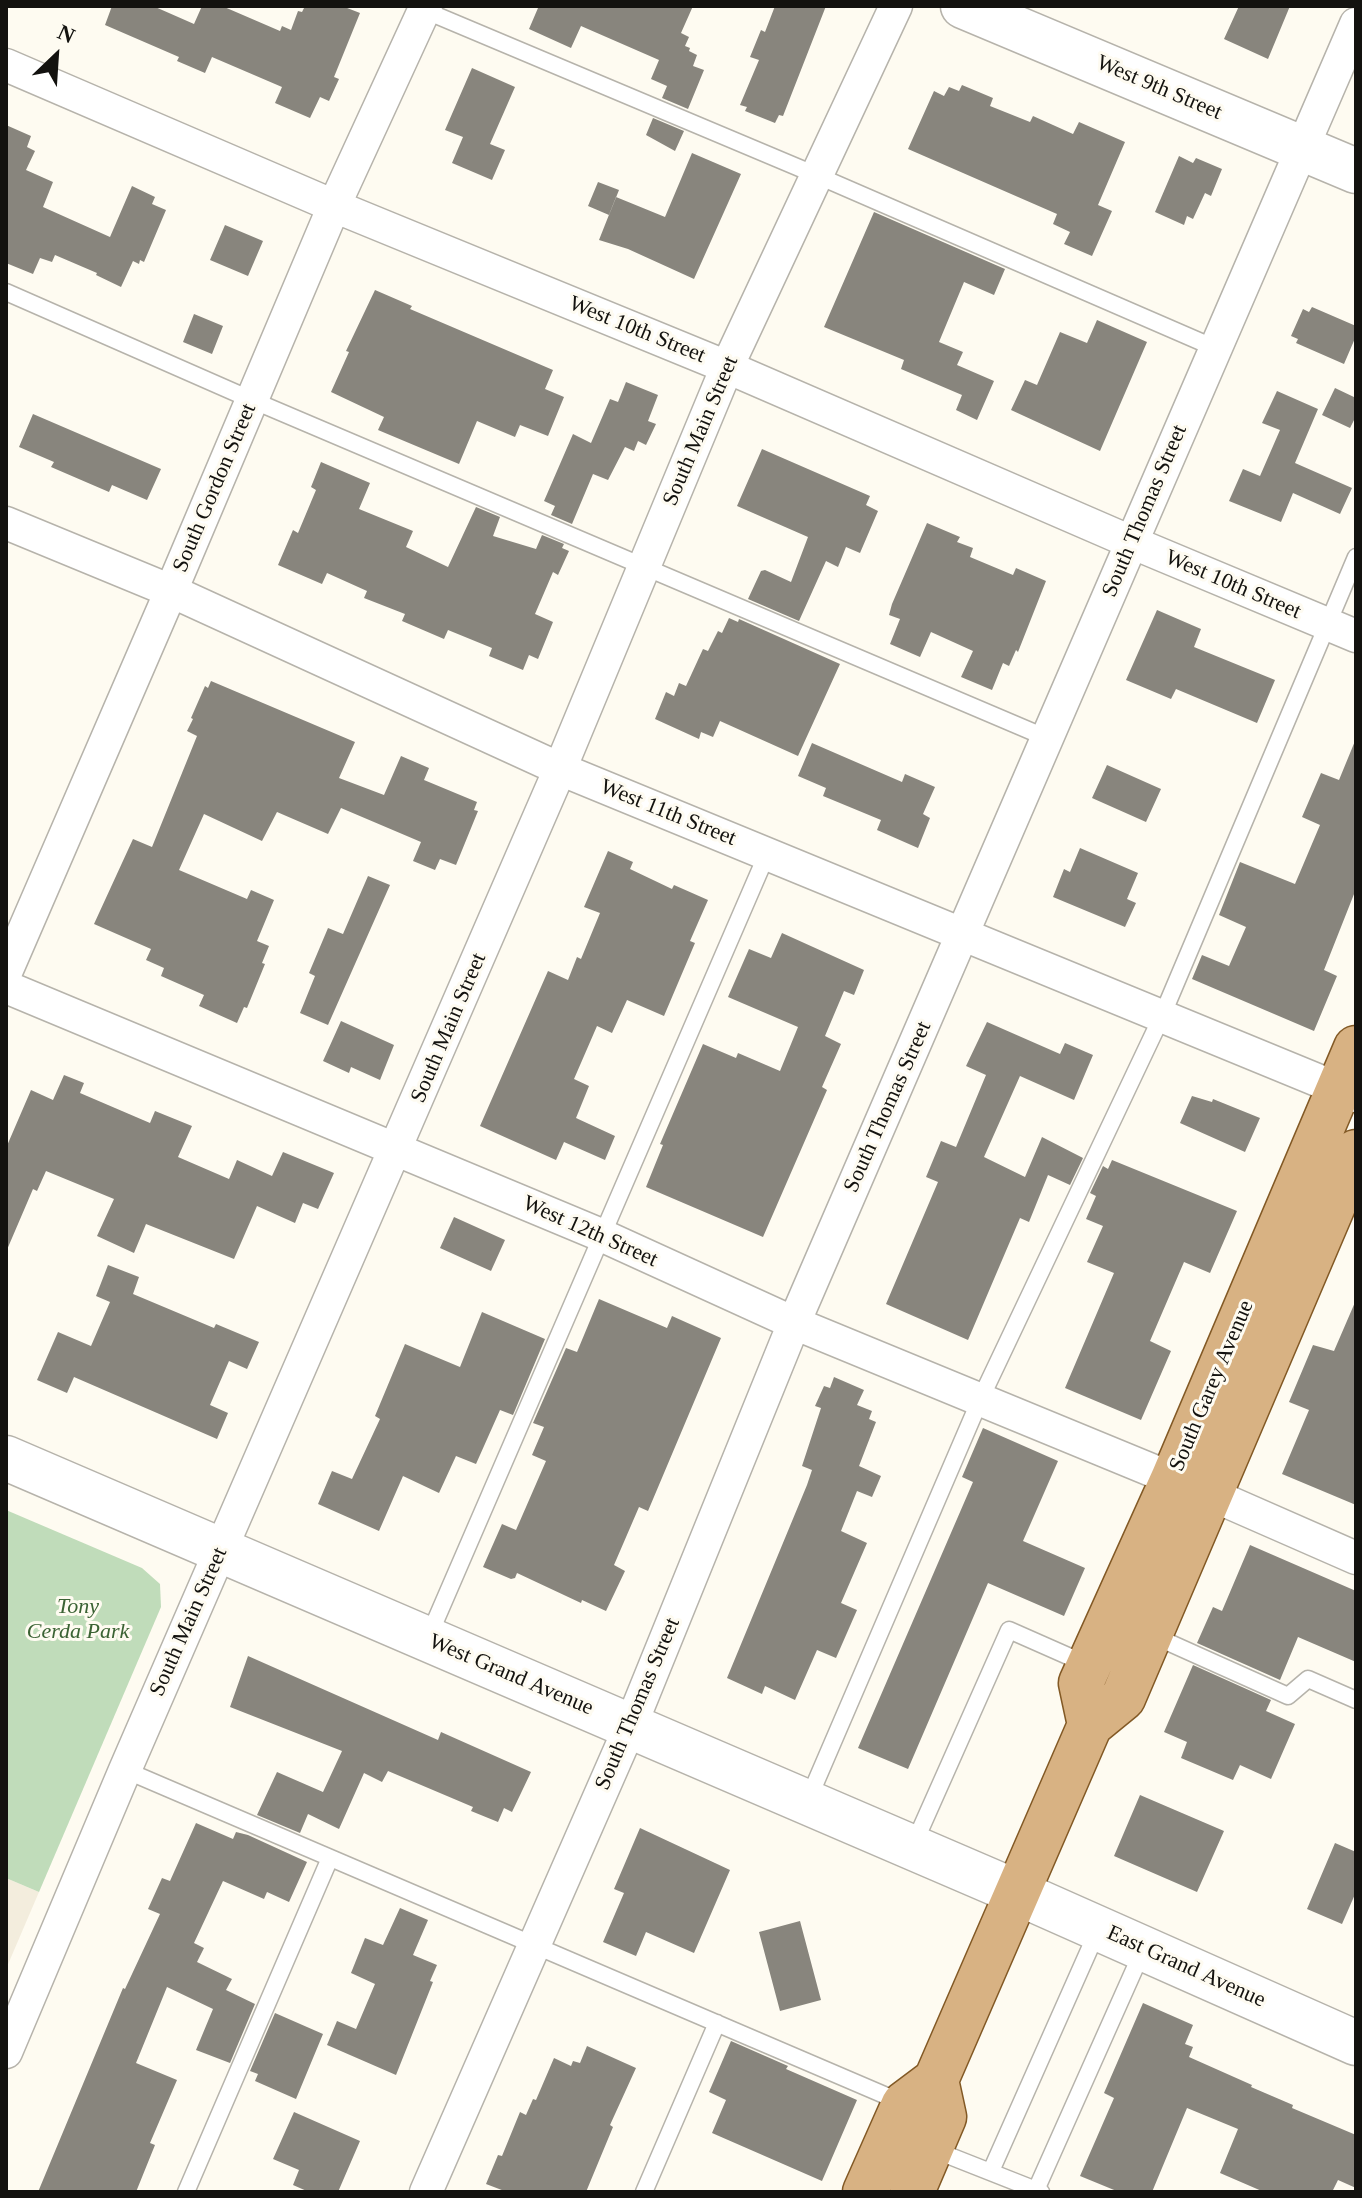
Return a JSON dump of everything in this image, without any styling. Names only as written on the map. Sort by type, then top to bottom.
[{"type":"main road","name":"South Garey Avenue","points":[[865,2192],[920,2092],[1016,1892],[1090,1725],[1123,1698],[1150,1635],[1191,1486],[1347,1092],[1356,1048]]},
{"type":"main road","name":"South Garey Avenue","points":[[1090,1725],[1081,1683],[1191,1486],[1356,1152]]},
{"type":"main road","points":[[912,2192],[944,2117],[920,2092]]},
{"type":"street","name":"South Main Street","points":[[6,2052],[125,1770],[560,769],[727,367],[896,6]]},
{"type":"street","name":"West 9th Street","points":[[963,6],[1356,171]]},
{"type":"street","name":"South Gordon Street","points":[[6,972],[422,8]]},
{"type":"street","name":"South Thomas Street","points":[[426,2192],[630,1727],[794,1323],[1356,24]]},
{"type":"street","name":"West 10th Street","points":[[6,65],[334,206],[727,367],[1356,636]]},
{"type":"street","name":"West 11th Street","points":[[6,523],[171,591],[560,769],[1347,1092]]},
{"type":"street","name":"West 12th Street","points":[[6,987],[396,1148],[601,1235],[794,1323],[1191,1486],[1356,1558]]},
{"type":"street","name":"West Grand Avenue","points":[[6,1458],[1016,1892]]},
{"type":"street","name":"East Grand Avenue","points":[[1016,1892],[1356,2043]]},
{"type":"lane","points":[[422,8],[1215,348]]},
{"type":"lane","points":[[6,292],[1047,738]]},
{"type":"lane","points":[[807,1803],[980,1400],[1162,1016],[1356,557]]},
{"type":"lane","points":[[428,1639],[767,854]]},
{"type":"lane","points":[[912,1847],[1009,1630],[1089,1666]]},
{"type":"lane","points":[[1150,1635],[1288,1696],[1308,1679],[1356,1700]]},
{"type":"lane","points":[[125,1770],[717,2023],[920,2092]]},
{"type":"lane","points":[[186,2192],[330,1858]]},
{"type":"lane","points":[[991,2171],[1098,1929]]},
{"type":"lane","points":[[930,2149],[1038,2191],[1144,1949]]},
{"type":"lane","points":[[644,2192],[717,2023]]},
{"type":"shaded area","points":[[6,1878],[39,1892],[6,1969]]},
{"type":"green space","name":"Tony Cerda Park","points":[[6,1510],[142,1568],[160,1584],[161,1607],[39,1892],[6,1878]]},
{"type":"building","points":[[112,6],[153,6],[194,24],[202,6],[222,6],[280,31],[282,26],[291,30],[298,11],[302,12],[305,6],[342,6],[360,13],[334,77],[339,79],[329,101],[320,97],[310,118],[275,103],[282,87],[212,57],[205,73],[177,61],[179,57],[105,25]]},
{"type":"building","points":[[534,6],[693,6],[681,33],[689,37],[685,46],[697,55],[693,66],[704,70],[688,109],[662,98],[667,86],[651,79],[659,60],[581,26],[571,48],[529,29],[538,8]]},
{"type":"building","points":[[775,6],[826,6],[783,116],[779,115],[775,123],[745,111],[747,107],[740,105],[759,60],[750,57],[761,30],[765,32]]},
{"type":"building","points":[[1239,6],[1290,6],[1268,59],[1224,39]]},
{"type":"building","points":[[472,68],[515,87],[490,144],[505,150],[492,180],[452,163],[463,137],[445,130]]},
{"type":"building","points":[[962,85],[993,98],[990,106],[1030,122],[1033,116],[1073,134],[1079,122],[1125,142],[1098,205],[1112,211],[1092,256],[1064,244],[1070,232],[1053,224],[1057,214],[908,149],[934,91],[944,96],[949,87],[959,91]]},
{"type":"building","points":[[653,118],[684,131],[675,151],[646,135]]},
{"type":"building","points":[[6,125],[31,136],[27,147],[35,151],[26,170],[53,182],[43,207],[110,237],[132,186],[155,197],[152,204],[166,210],[144,262],[140,260],[139,264],[133,261],[121,287],[55,255],[52,262],[40,258],[33,274],[6,263]]},
{"type":"building","points":[[692,153],[741,174],[694,279],[628,249],[599,240],[616,197],[665,217]]},
{"type":"building","points":[[1179,156],[1193,163],[1196,158],[1222,169],[1211,196],[1205,193],[1193,219],[1187,216],[1184,225],[1155,212]]},
{"type":"building","points":[[598,182],[619,190],[609,215],[588,206]]},
{"type":"building","points":[[874,212],[1005,269],[994,295],[964,282],[939,342],[963,352],[957,365],[994,381],[977,420],[956,410],[962,395],[901,369],[904,360],[824,327]]},
{"type":"building","points":[[225,225],[263,241],[248,276],[210,260]]},
{"type":"building","points":[[375,290],[412,306],[410,309],[553,370],[545,389],[564,397],[548,436],[520,425],[515,437],[477,421],[459,464],[378,430],[384,417],[331,392],[349,352],[346,351]]},
{"type":"building","points":[[1312,307],[1356,326],[1356,336],[1344,364],[1296,343],[1298,339],[1291,336],[1303,309],[1309,312]]},
{"type":"building","points":[[194,314],[223,326],[212,354],[183,342]]},
{"type":"building","points":[[1097,320],[1147,342],[1100,451],[1011,410],[1025,380],[1037,385],[1060,332],[1087,343]]},
{"type":"building","points":[[626,382],[658,395],[648,421],[656,424],[646,445],[638,441],[634,451],[625,447],[608,480],[593,474],[572,524],[551,515],[555,506],[544,501],[573,434],[591,443],[610,399],[618,402]]},
{"type":"building","points":[[1335,388],[1356,398],[1356,416],[1350,428],[1322,415]]},
{"type":"building","points":[[1277,391],[1318,409],[1295,463],[1352,488],[1340,514],[1293,493],[1281,522],[1229,501],[1243,469],[1260,476],[1280,430],[1262,423]]},
{"type":"building","points":[[33,414],[161,469],[147,500],[112,485],[109,492],[51,467],[54,462],[19,447]]},
{"type":"building","points":[[762,449],[870,496],[866,505],[878,511],[860,553],[846,547],[838,567],[826,561],[799,621],[748,599],[761,571],[791,582],[808,537],[737,506]]},
{"type":"building","points":[[321,462],[370,483],[359,509],[413,531],[406,547],[448,567],[476,507],[500,517],[493,536],[536,549],[542,535],[564,544],[562,548],[569,551],[558,575],[553,572],[535,614],[553,622],[538,659],[529,655],[523,670],[489,656],[492,648],[448,630],[444,639],[402,621],[405,614],[364,598],[367,591],[327,573],[322,584],[278,565],[293,530],[298,533],[316,490],[311,487]]},
{"type":"building","points":[[927,523],[960,537],[957,542],[973,548],[970,557],[1013,575],[1016,568],[1046,581],[1018,652],[1016,650],[1009,666],[1003,663],[992,690],[961,677],[973,651],[931,632],[920,657],[890,644],[900,619],[889,615],[892,604]]},
{"type":"building","points":[[1157,610],[1201,629],[1194,647],[1275,680],[1257,723],[1176,689],[1171,699],[1126,680]]},
{"type":"building","points":[[729,618],[738,622],[739,619],[840,664],[798,756],[720,721],[713,737],[701,732],[699,739],[655,719],[666,692],[674,696],[679,683],[686,686],[703,649],[708,651]]},
{"type":"building","points":[[211,681],[355,742],[339,778],[384,795],[401,756],[429,768],[424,780],[477,802],[474,810],[478,811],[456,865],[440,859],[435,870],[413,861],[421,842],[341,808],[328,834],[277,812],[262,841],[204,814],[179,870],[247,899],[251,890],[274,900],[257,941],[269,946],[262,963],[265,964],[247,1008],[244,1007],[237,1023],[199,1006],[204,995],[161,976],[164,968],[146,960],[151,949],[94,924],[133,839],[152,847],[197,736],[187,731],[191,718],[205,686],[208,688]]},
{"type":"building","points":[[1355,741],[1356,889],[1324,970],[1337,976],[1314,1031],[1192,979],[1202,955],[1229,966],[1246,927],[1219,915],[1240,862],[1295,884],[1320,825],[1302,817],[1321,773],[1339,780]]},
{"type":"building","points":[[812,743],[902,782],[905,774],[935,787],[923,814],[930,818],[918,848],[877,830],[881,820],[823,796],[826,788],[798,776]]},
{"type":"building","points":[[1107,765],[1161,789],[1146,822],[1092,798]]},
{"type":"building","points":[[1080,848],[1138,873],[1127,899],[1136,903],[1125,927],[1053,897],[1064,869],[1070,872]]},
{"type":"building","points":[[608,851],[633,862],[630,869],[672,889],[674,885],[708,900],[690,941],[695,943],[664,1016],[627,1000],[612,1033],[597,1026],[574,1079],[589,1086],[576,1118],[615,1136],[605,1160],[564,1142],[556,1160],[480,1126],[548,971],[568,980],[577,957],[581,959],[600,913],[584,907]]},
{"type":"building","points":[[368,876],[390,885],[328,1025],[300,1013],[315,976],[309,973],[328,928],[343,934]]},
{"type":"building","points":[[782,933],[864,970],[854,995],[844,991],[825,1036],[841,1044],[822,1087],[827,1090],[763,1237],[646,1187],[663,1145],[660,1144],[703,1044],[736,1058],[738,1053],[780,1071],[798,1027],[728,997],[749,949],[771,958]]},
{"type":"building","points":[[341,1021],[394,1045],[380,1080],[351,1067],[349,1073],[323,1061]]},
{"type":"building","points":[[987,1022],[1060,1054],[1065,1043],[1093,1055],[1074,1100],[1020,1076],[984,1157],[1025,1177],[1042,1137],[1083,1158],[1070,1185],[1048,1175],[1029,1222],[1020,1218],[968,1340],[886,1304],[938,1182],[926,1177],[941,1141],[956,1147],[986,1075],[966,1066]]},
{"type":"building","points":[[64,1075],[84,1083],[80,1093],[150,1123],[155,1111],[192,1126],[178,1157],[229,1179],[237,1160],[272,1176],[283,1152],[334,1173],[318,1209],[303,1203],[295,1223],[257,1206],[234,1259],[146,1224],[134,1253],[97,1236],[114,1199],[46,1171],[37,1191],[33,1189],[6,1252],[6,1148],[31,1090],[53,1100]]},
{"type":"building","points":[[1192,1096],[1212,1102],[1213,1099],[1260,1118],[1245,1152],[1180,1123]]},
{"type":"building","points":[[1112,1160],[1237,1211],[1210,1273],[1184,1262],[1150,1341],[1171,1351],[1141,1420],[1065,1388],[1114,1273],[1087,1262],[1103,1226],[1086,1219],[1096,1196],[1090,1193],[1103,1166],[1108,1169]]},
{"type":"building","points":[[454,1217],[505,1240],[491,1271],[440,1248]]},
{"type":"building","points":[[108,1265],[139,1277],[133,1294],[214,1328],[216,1324],[259,1342],[247,1369],[229,1361],[210,1405],[228,1413],[217,1439],[74,1377],[67,1393],[37,1380],[58,1332],[91,1346],[110,1302],[96,1296]]},
{"type":"building","points":[[599,1299],[667,1328],[672,1316],[721,1338],[648,1511],[639,1507],[614,1565],[625,1571],[606,1611],[582,1600],[581,1603],[517,1573],[511,1579],[483,1567],[502,1524],[516,1530],[546,1461],[532,1455],[544,1427],[533,1423],[566,1348],[577,1352]]},
{"type":"building","points":[[1356,1300],[1356,1505],[1282,1474],[1309,1410],[1289,1402],[1313,1345],[1334,1351]]},
{"type":"building","points":[[482,1312],[545,1339],[513,1415],[500,1410],[476,1464],[456,1456],[439,1493],[403,1476],[379,1531],[318,1504],[332,1471],[352,1479],[380,1419],[375,1416],[405,1344],[460,1367]]},
{"type":"building","points":[[834,1377],[864,1390],[857,1405],[872,1411],[869,1419],[876,1422],[859,1466],[881,1476],[872,1497],[857,1491],[841,1531],[867,1543],[841,1603],[857,1610],[836,1658],[817,1650],[795,1700],[765,1686],[762,1694],[727,1678],[807,1485],[812,1470],[802,1466],[821,1408],[815,1406],[824,1386],[830,1388]]},
{"type":"building","points":[[983,1428],[1058,1461],[1023,1541],[1085,1568],[1064,1616],[988,1583],[908,1769],[858,1748],[973,1482],[962,1477]]},
{"type":"building","points":[[1250,1545],[1356,1591],[1356,1662],[1298,1637],[1280,1680],[1197,1643],[1213,1607],[1222,1611]]},
{"type":"building","points":[[248,1656],[438,1740],[441,1732],[531,1772],[512,1812],[504,1808],[498,1822],[471,1811],[473,1807],[388,1771],[382,1782],[364,1773],[339,1829],[308,1814],[300,1833],[257,1815],[277,1772],[323,1792],[342,1751],[230,1707]]},
{"type":"building","points":[[1193,1665],[1271,1700],[1266,1711],[1295,1724],[1271,1779],[1240,1765],[1233,1780],[1181,1758],[1187,1742],[1164,1732]]},
{"type":"building","points":[[1140,1795],[1224,1831],[1197,1892],[1114,1856]]},
{"type":"building","points":[[196,1823],[233,1839],[236,1832],[248,1835],[307,1862],[289,1902],[267,1892],[264,1899],[223,1881],[194,1943],[204,1948],[197,1962],[232,1979],[226,1990],[255,2004],[230,2063],[196,2050],[213,2009],[167,1987],[136,2063],[177,2080],[150,2143],[155,2145],[136,2192],[38,2192],[123,1988],[160,1914],[148,1909],[162,1878],[170,1881]]},
{"type":"building","points":[[640,1828],[730,1870],[694,1953],[646,1932],[636,1956],[603,1942],[624,1893],[614,1889]]},
{"type":"building","points":[[1335,1843],[1356,1852],[1356,1892],[1342,1924],[1307,1909]]},
{"type":"building","points":[[400,1908],[428,1920],[413,1955],[437,1965],[396,2075],[327,2045],[337,2021],[356,2029],[375,1984],[351,1973],[365,1938],[383,1945]]},
{"type":"building","points":[[800,1921],[821,2000],[780,2011],[759,1932]]},
{"type":"building","points":[[1143,2003],[1193,2025],[1185,2044],[1193,2047],[1189,2057],[1293,2105],[1292,2108],[1356,2135],[1356,2188],[1338,2180],[1332,2192],[1264,2192],[1220,2173],[1238,2129],[1187,2108],[1152,2192],[1119,2192],[1080,2176],[1114,2098],[1104,2093]]},
{"type":"building","points":[[275,2013],[323,2034],[296,2099],[255,2081],[258,2074],[250,2071]]},
{"type":"building","points":[[731,2041],[857,2100],[822,2181],[712,2133],[726,2100],[709,2092]]},
{"type":"building","points":[[587,2046],[636,2068],[610,2125],[613,2127],[586,2192],[507,2192],[486,2184],[498,2155],[502,2156],[520,2112],[526,2115],[533,2099],[536,2100],[554,2058],[571,2066],[573,2061],[580,2063]]},
{"type":"building","points":[[294,2112],[360,2141],[338,2192],[309,2192],[293,2185],[299,2170],[273,2159]]}]
